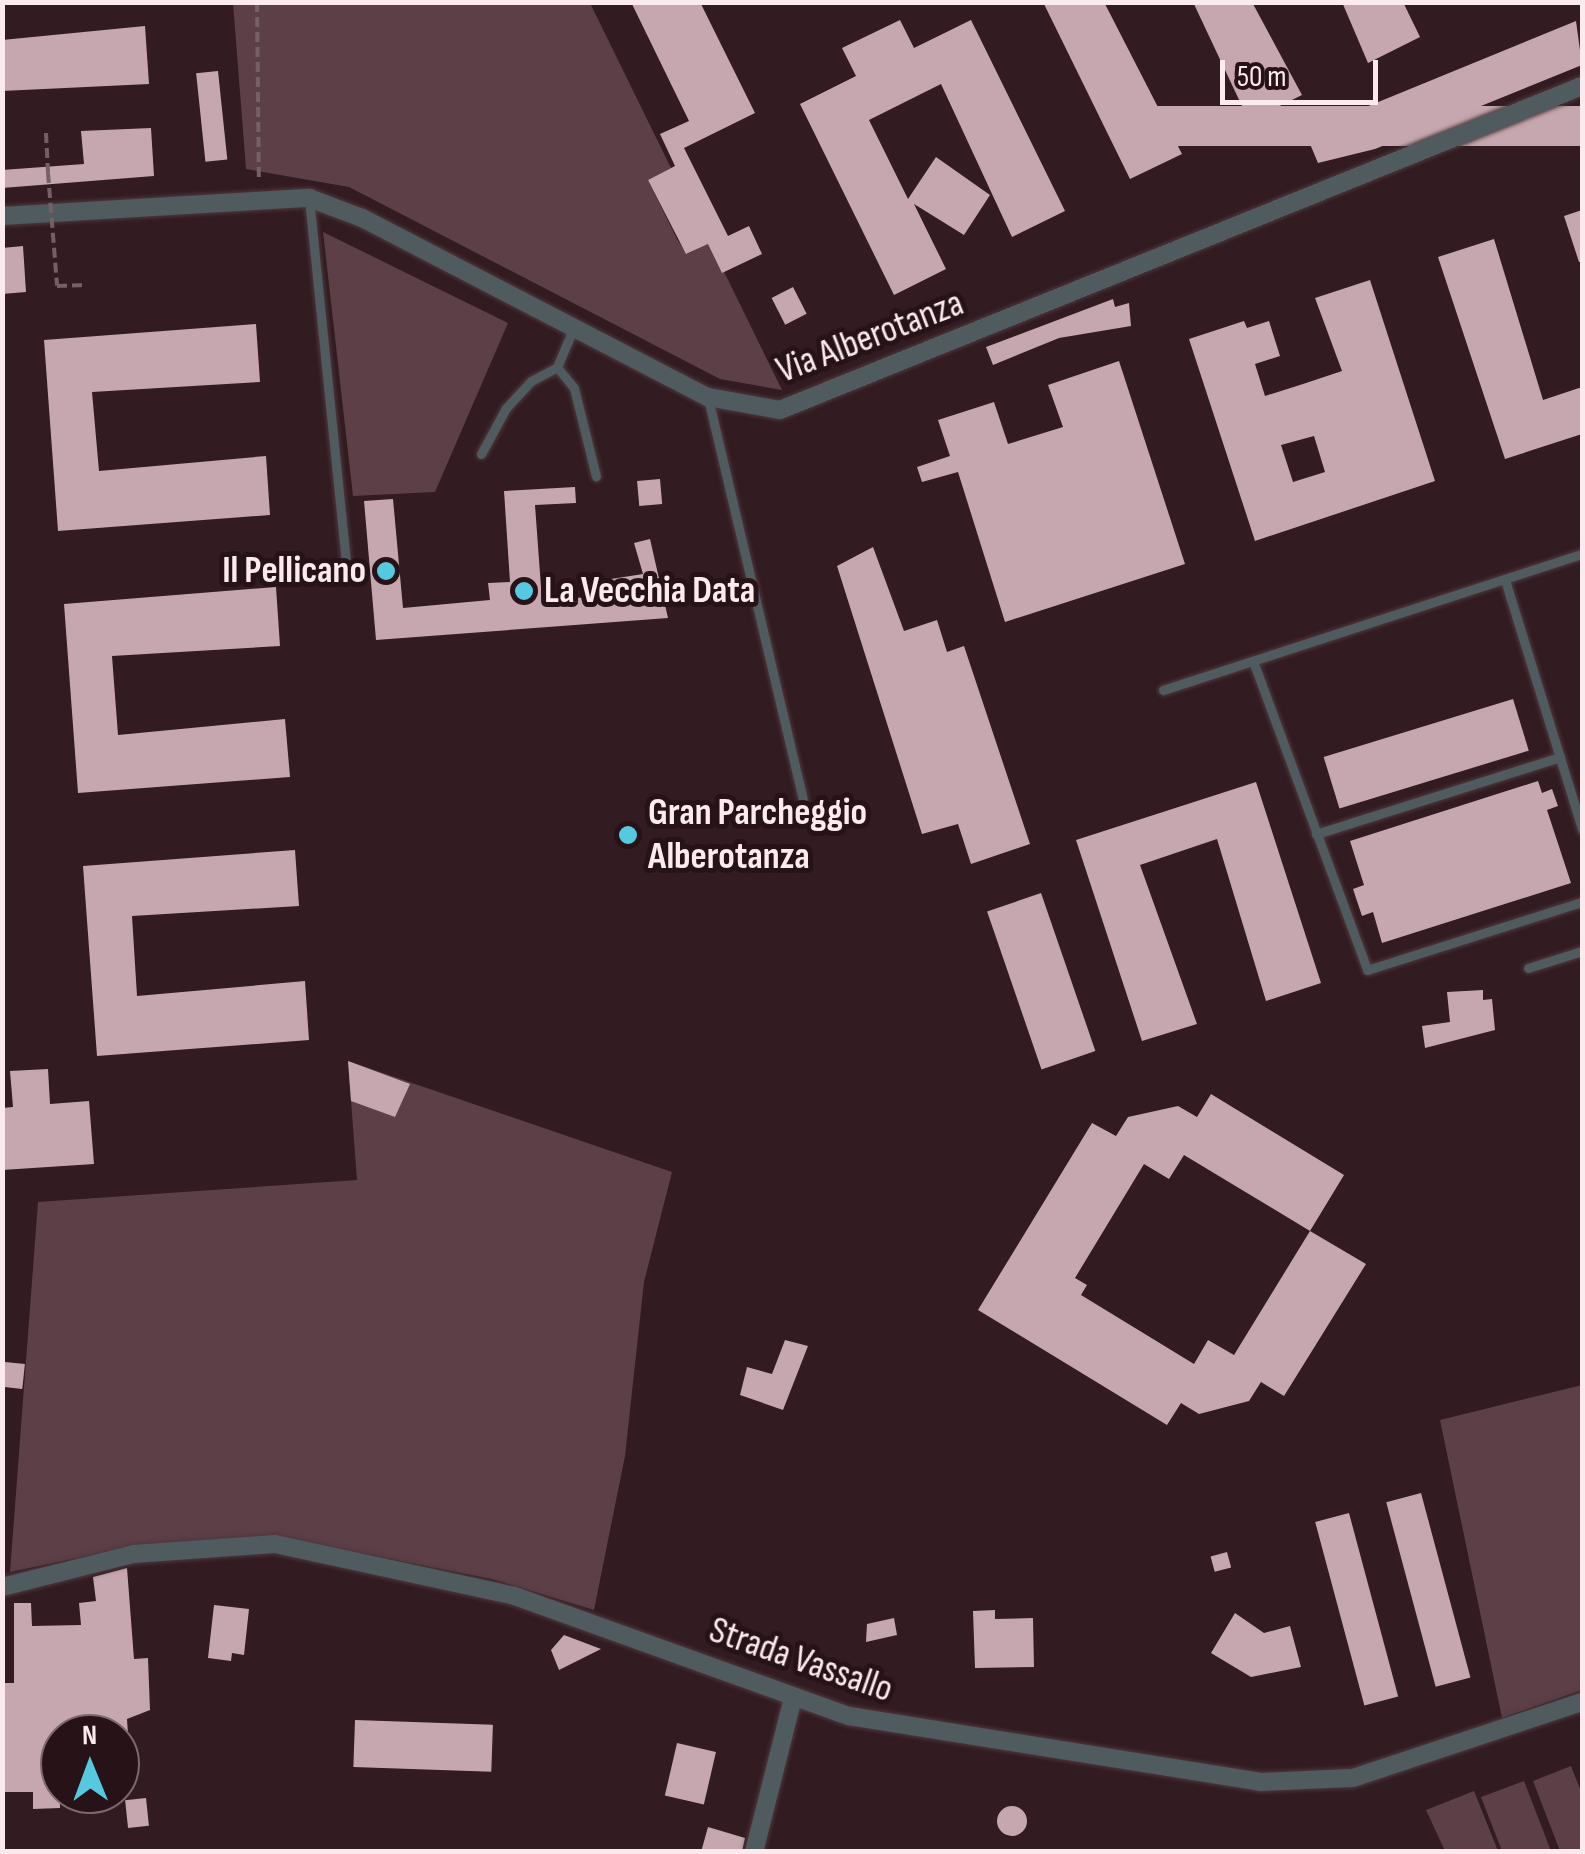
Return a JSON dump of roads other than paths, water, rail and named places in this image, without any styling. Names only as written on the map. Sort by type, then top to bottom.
[{"type":"street","name":"Via Alberotanza","points":[[2,216],[259,197],[309,198],[340,206],[708,397],[763,408],[795,406],[1582,86]]},
{"type":"street","name":"Strada Vassallo","points":[[2,1587],[132,1554],[275,1544],[515,1596],[793,1698],[900,1728],[1261,1782],[1368,1774],[1582,1702]]},
{"type":"street","points":[[754,1852],[793,1698]]},
{"type":"lane","points":[[309,198],[346,564]]},
{"type":"lane","points":[[481,454],[506,408],[531,381],[557,366],[574,328]]},
{"type":"lane","points":[[557,366],[574,388],[596,476]]},
{"type":"lane","points":[[708,397],[803,799]]},
{"type":"lane","points":[[1163,690],[1582,554]]},
{"type":"lane","points":[[1506,580],[1582,830]]},
{"type":"lane","points":[[1253,661],[1368,970],[1582,902]]},
{"type":"lane","points":[[1316,834],[1560,757]]},
{"type":"lane","points":[[1528,968],[1582,950]]},
{"type":"place","name":"Il Pellicano","points":[[386,571]]},
{"type":"place","name":"La Vecchia Data","points":[[524,591]]},
{"type":"place","name":"Gran Parcheggio Alberotanza","points":[[628,835]]}]
